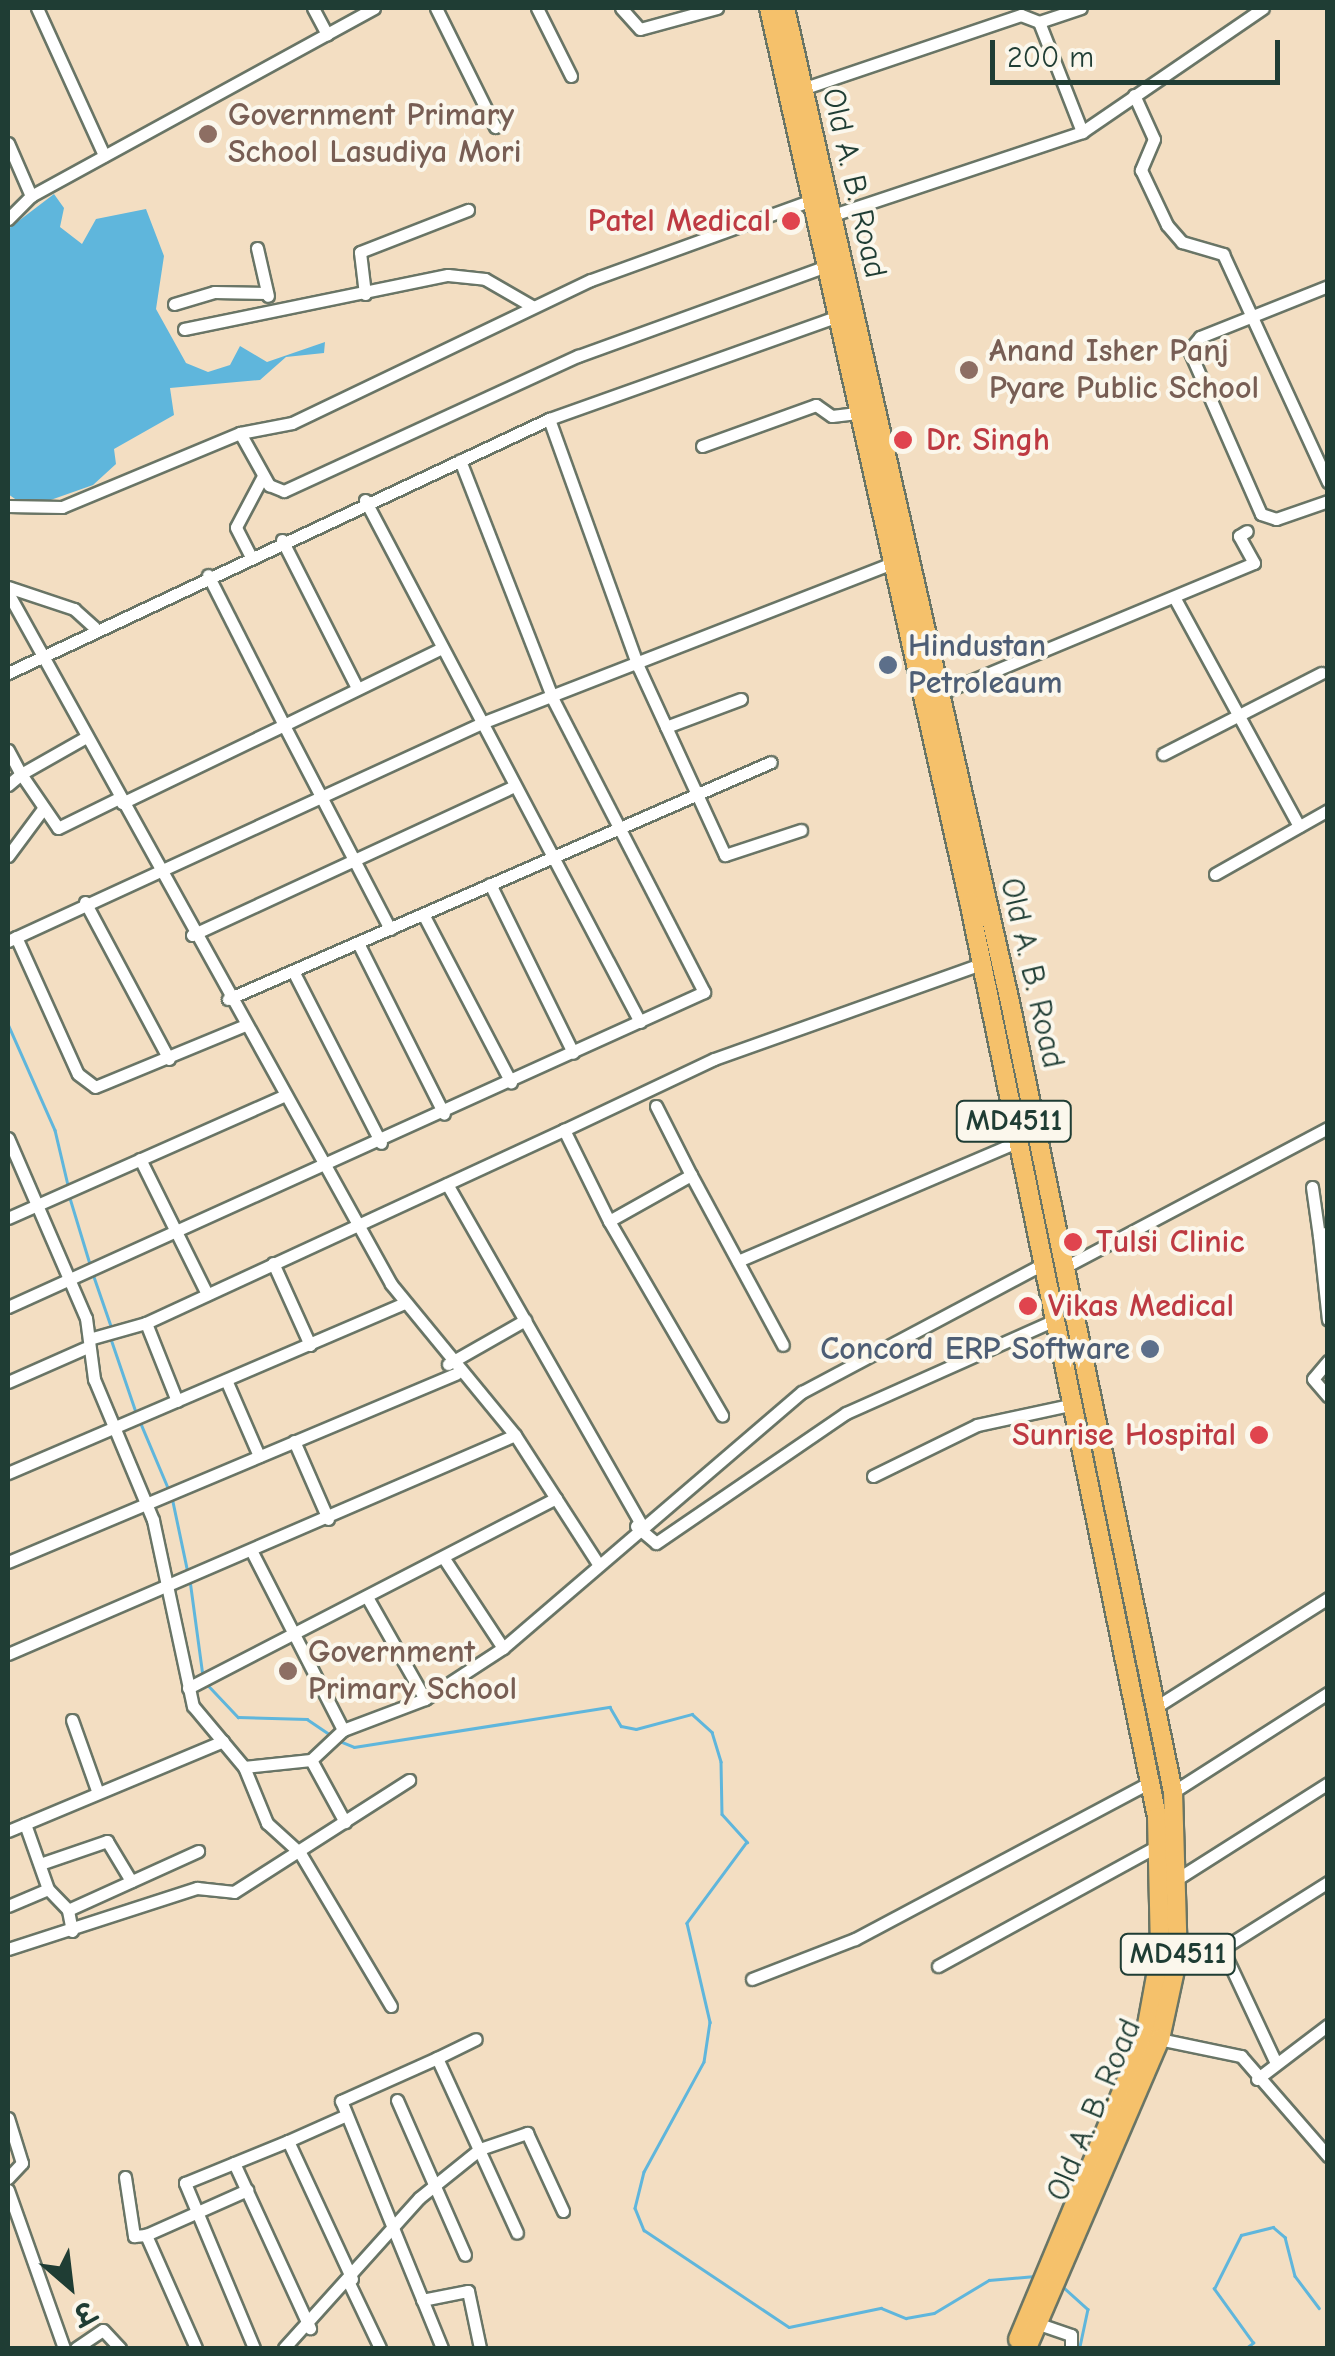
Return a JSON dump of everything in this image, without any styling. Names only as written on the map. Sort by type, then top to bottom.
[{"type":"main road","name":"Old A. B. Road","points":[[769,8],[839,316],[855,413],[981,964],[1125,1645],[1150,1782],[1157,1846],[1160,1954],[1153,2038]]},
{"type":"main road","name":"Old A. B. Road","points":[[784,8],[1147,1643],[1173,1792],[1178,1956],[1153,2038],[1015,2348]]},
{"type":"main road","points":[[1125,1645],[1147,1643]]},
{"type":"main road","name":"Old A. B. Road","points":[[1027,2348],[1039,2300]]},
{"type":"street","points":[[36,8],[104,155]]},
{"type":"street","points":[[314,8],[327,34]]},
{"type":"street","points":[[8,220],[32,196],[374,8]]},
{"type":"street","points":[[436,8],[495,126]]},
{"type":"street","points":[[537,8],[571,76]]},
{"type":"street","points":[[621,8],[640,29],[717,8]]},
{"type":"street","points":[[1040,22],[1080,8]]},
{"type":"street","points":[[830,216],[1082,132],[1244,13],[1263,8]]},
{"type":"street","points":[[802,89],[1020,11],[1040,22],[1082,132]]},
{"type":"street","points":[[1134,95],[1154,139],[1141,170],[1167,225],[1182,242],[1223,254],[1328,482]]},
{"type":"street","points":[[8,144],[32,196]]},
{"type":"street","points":[[8,506],[62,506],[240,434],[292,424],[532,306],[812,200]]},
{"type":"street","points":[[364,294],[360,252],[468,210]]},
{"type":"street","points":[[257,248],[269,299]]},
{"type":"street","points":[[240,434],[262,476],[284,491],[578,356],[827,266]]},
{"type":"street","points":[[174,304],[214,292],[269,299],[364,294],[464,274],[532,306]]},
{"type":"street","points":[[1328,286],[1200,337],[1189,350],[1260,514],[1276,519],[1328,502]]},
{"type":"street","points":[[184,330],[269,299]]},
{"type":"street","points":[[8,673],[94,627],[365,500],[549,420],[839,316]]},
{"type":"street","points":[[702,446],[816,405],[832,416],[855,413]]},
{"type":"street","points":[[549,420],[638,666],[695,793],[730,857],[801,830]]},
{"type":"street","points":[[8,1308],[324,1170],[704,992],[552,699],[460,460]]},
{"type":"street","points":[[250,555],[236,527],[262,476]]},
{"type":"street","points":[[365,500],[640,1022]]},
{"type":"street","points":[[939,694],[1254,563],[1239,536],[1247,531]]},
{"type":"street","points":[[282,540],[357,688]]},
{"type":"street","points":[[243,1026],[115,1084],[86,1082],[12,939],[85,902],[482,724],[890,564]]},
{"type":"street","points":[[208,575],[390,929]]},
{"type":"street","points":[[8,590],[74,609],[94,627]]},
{"type":"street","points":[[8,590],[192,936],[404,1303],[452,1369],[515,1436],[597,1562]]},
{"type":"street","points":[[1174,597],[1299,826]]},
{"type":"street","points":[[8,750],[42,810],[58,828],[442,648]]},
{"type":"street","points":[[1163,754],[1321,673]]},
{"type":"street","points":[[666,727],[742,699]]},
{"type":"street","points":[[8,784],[86,738]]},
{"type":"street","points":[[228,999],[771,762]]},
{"type":"street","points":[[192,936],[352,854],[514,786]]},
{"type":"street","points":[[8,856],[42,810]]},
{"type":"street","points":[[1215,874],[1328,810]]},
{"type":"street","points":[[490,884],[573,1054]]},
{"type":"street","points":[[85,902],[169,1059]]},
{"type":"street","points":[[422,914],[511,1082]]},
{"type":"street","points":[[358,943],[444,1114]]},
{"type":"street","points":[[8,1382],[110,1332],[146,1322],[358,1226],[714,1060],[981,964]]},
{"type":"street","points":[[293,971],[381,1144]]},
{"type":"street","points":[[8,1218],[282,1096]]},
{"type":"street","points":[[656,1106],[782,1344]]},
{"type":"street","points":[[1065,1267],[1328,1128]]},
{"type":"street","points":[[564,1130],[609,1221],[722,1415]]},
{"type":"street","points":[[8,1138],[78,1278],[87,1344],[145,1504],[170,1586],[203,1723],[223,1740],[244,1767],[267,1823],[300,1852],[390,2006]]},
{"type":"street","points":[[738,1261],[1019,1141]]},
{"type":"street","points":[[140,1159],[207,1294]]},
{"type":"street","points":[[609,1221],[691,1175]]},
{"type":"street","points":[[448,1184],[638,1524],[656,1543],[846,1413],[1057,1319]]},
{"type":"street","points":[[1312,1188],[1323,1234],[1328,1320]]},
{"type":"street","points":[[244,1767],[311,1760],[340,1733],[425,1699],[503,1648],[638,1524],[802,1392],[1045,1263]]},
{"type":"street","points":[[273,1264],[310,1344]]},
{"type":"street","points":[[8,1473],[404,1303]]},
{"type":"street","points":[[8,1562],[163,1498],[452,1369],[525,1320]]},
{"type":"street","points":[[146,1322],[177,1402]]},
{"type":"street","points":[[1328,1361],[1313,1380],[1328,1396]]},
{"type":"street","points":[[226,1380],[259,1456]]},
{"type":"street","points":[[872,1476],[977,1424],[1074,1404]]},
{"type":"street","points":[[8,1654],[184,1582],[515,1436]]},
{"type":"street","points":[[294,1441],[328,1519]]},
{"type":"street","points":[[194,1686],[556,1498]]},
{"type":"street","points":[[252,1552],[340,1733]]},
{"type":"street","points":[[444,1557],[503,1648]]},
{"type":"street","points":[[366,1597],[425,1699]]},
{"type":"street","points":[[1159,1705],[1328,1598]]},
{"type":"street","points":[[1173,1792],[1328,1693]]},
{"type":"street","points":[[72,1720],[98,1793]]},
{"type":"street","points":[[8,1831],[223,1740]]},
{"type":"street","points":[[311,1760],[346,1822]]},
{"type":"street","points":[[8,1949],[198,1888],[234,1892],[409,1780]]},
{"type":"street","points":[[752,1979],[855,1939],[1150,1782]]},
{"type":"street","points":[[1177,1879],[1328,1782]]},
{"type":"street","points":[[25,1824],[48,1890],[68,1910],[72,1931]]},
{"type":"street","points":[[40,1864],[107,1840],[130,1881]]},
{"type":"street","points":[[938,1966],[1157,1846]]},
{"type":"street","points":[[68,1910],[198,1851]]},
{"type":"street","points":[[1178,1956],[1198,1961],[1223,1950],[1328,1882]]},
{"type":"street","points":[[8,1906],[48,1890]]},
{"type":"street","points":[[1223,1950],[1276,2063]]},
{"type":"street","points":[[1258,2079],[1328,2025]]},
{"type":"street","points":[[1318,2035],[1328,2046]]},
{"type":"street","points":[[1153,2038],[1234,2052],[1328,2156]]},
{"type":"street","points":[[442,2348],[342,2117],[345,2098],[476,2039]]},
{"type":"street","points":[[437,2058],[517,2233]]},
{"type":"street","points":[[397,2100],[466,2256]]},
{"type":"street","points":[[254,2348],[194,2214],[185,2183],[342,2117]]},
{"type":"street","points":[[8,2118],[22,2162],[8,2178]]},
{"type":"street","points":[[284,2348],[310,2328],[392,2228],[434,2185],[480,2149],[527,2133],[563,2211]]},
{"type":"street","points":[[288,2141],[380,2348]]},
{"type":"street","points":[[234,2163],[310,2328]]},
{"type":"street","points":[[125,2177],[134,2236],[146,2235],[247,2190]]},
{"type":"street","points":[[8,2190],[64,2348]]},
{"type":"street","points":[[146,2235],[196,2348]]},
{"type":"street","points":[[422,2300],[468,2292],[480,2348]]},
{"type":"street","points":[[1036,2322],[1070,2335],[1071,2348]]},
{"type":"street","points":[[76,2348],[103,2330],[120,2348]]},
{"type":"water","points":[[54,194],[64,208],[60,227],[82,244],[96,219],[146,209],[164,256],[156,309],[186,363],[208,372],[230,365],[240,346],[267,362],[325,342],[324,353],[286,357],[260,380],[170,388],[174,415],[114,449],[116,464],[93,485],[28,508],[8,494],[8,229]]},
{"type":"waterway","points":[[8,1024],[55,1130],[68,1185]]},
{"type":"waterway","points":[[70,1198],[91,1267]]},
{"type":"waterway","points":[[93,1274],[111,1326]]},
{"type":"waterway","points":[[111,1339],[136,1412]]},
{"type":"waterway","points":[[139,1419],[169,1490]]},
{"type":"waterway","points":[[172,1497],[188,1573]]},
{"type":"waterway","points":[[190,1580],[203,1676]]},
{"type":"waterway","points":[[206,1683],[238,1717],[307,1719],[331,1735]]},
{"type":"waterway","points":[[337,1740],[354,1747],[610,1707],[621,1726],[636,1729],[692,1714],[712,1732],[721,1762],[722,1814],[747,1842],[687,1923],[710,2022],[704,2062],[644,2172],[635,2208],[644,2230],[789,2327],[881,2308],[906,2318],[934,2313],[989,2280],[1035,2276]]},
{"type":"waterway","points":[[1246,2348],[1253,2343],[1214,2289],[1241,2235],[1273,2227],[1285,2237],[1295,2276],[1319,2308]]},
{"type":"waterway","points":[[1061,2285],[1088,2309],[1080,2348]]},
{"type":"place","name":"Government Primary School Lasudiya Mori","points":[[208,134]]},
{"type":"place","name":"Patel Medical","points":[[791,221]]},
{"type":"place","name":"Anand Isher Panj Pyare Public School","points":[[969,370]]},
{"type":"place","name":"Dr. Singh","points":[[903,440]]},
{"type":"place","name":"Hindustan Petroleaum","points":[[888,665]]},
{"type":"place","name":"Tulsi Clinic","points":[[1073,1242]]},
{"type":"place","name":"Vikas Medical","points":[[1028,1306]]},
{"type":"place","name":"Concord ERP Software","points":[[1150,1349]]},
{"type":"place","name":"Sunrise Hospital","points":[[1259,1435]]},
{"type":"place","name":"Government Primary School","points":[[288,1671]]}]
